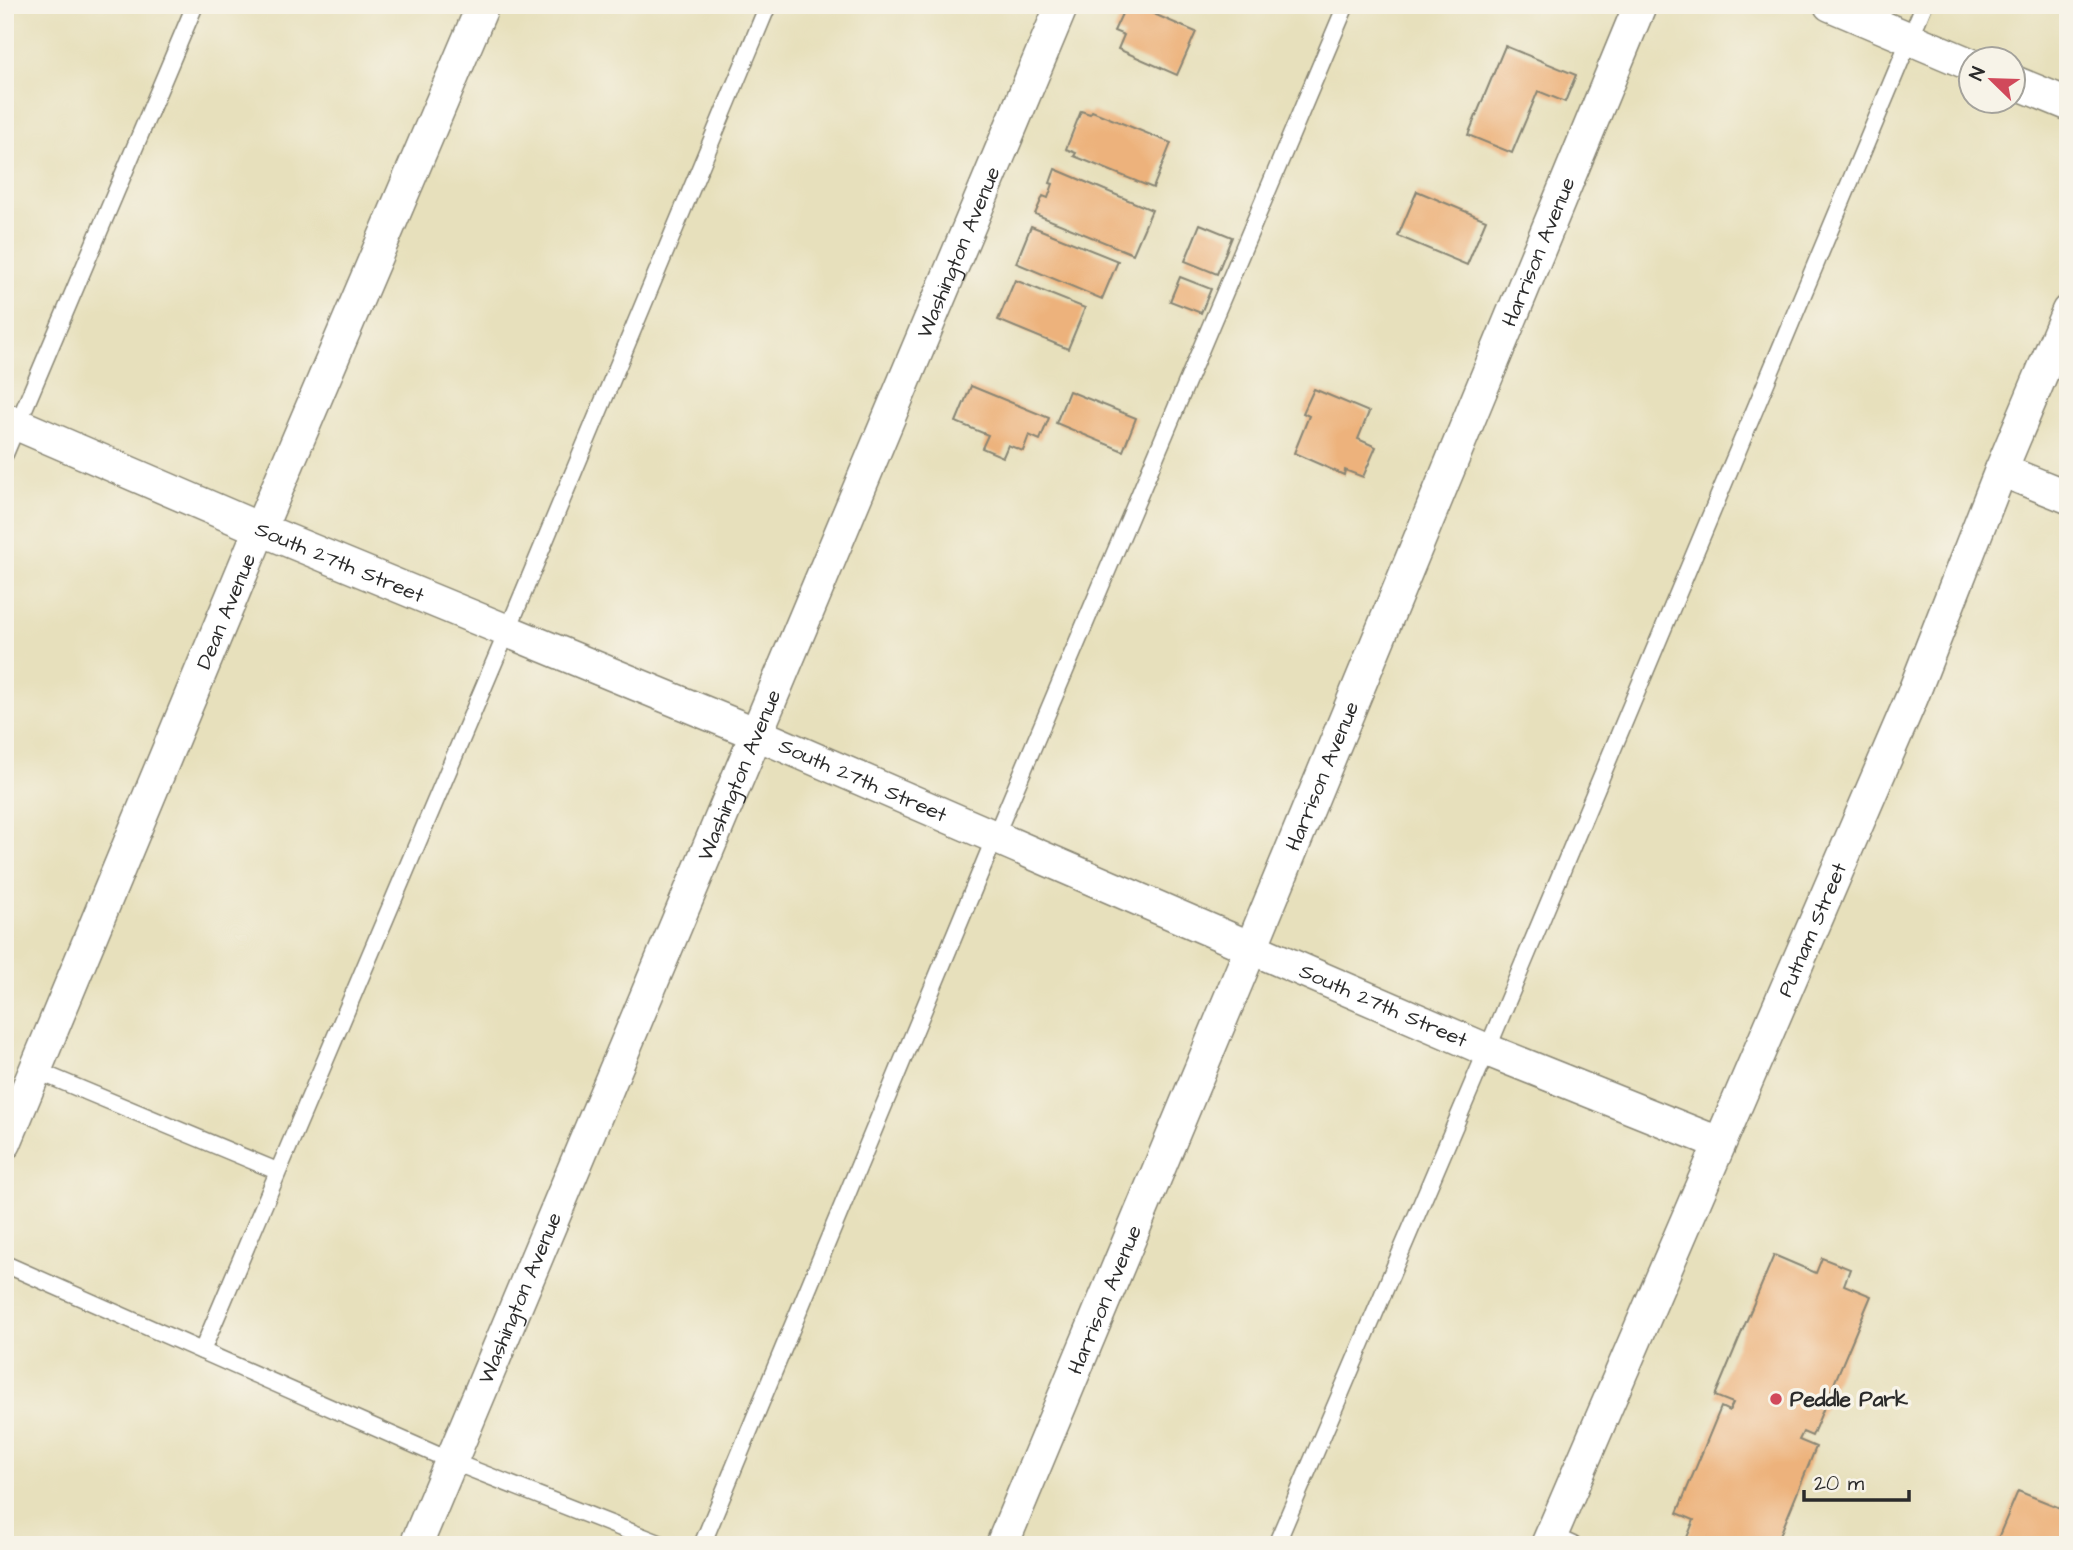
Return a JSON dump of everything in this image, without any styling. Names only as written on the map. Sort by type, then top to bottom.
[{"type":"street","name":"Dean Avenue","points":[[5,1143],[260,529],[483,5]]},
{"type":"street","name":"Washington Avenue","points":[[416,1545],[1062,5]]},
{"type":"street","name":"Harrison Avenue","points":[[1002,1545],[1640,5]]},
{"type":"street","points":[[1830,5],[1958,59]]},
{"type":"street","points":[[2028,88],[2068,104]]},
{"type":"street","name":"Putnam Street","points":[[1557,1541],[1719,1143],[1912,697],[2001,470],[2068,310]]},
{"type":"street","name":"South 27th Street","points":[[11,422],[260,529],[757,734],[1487,1050],[1719,1143]]},
{"type":"street","points":[[2001,470],[2068,497]]},
{"type":"lane","points":[[5,454],[11,422],[195,5]]},
{"type":"lane","points":[[202,1350],[507,632],[768,5]]},
{"type":"lane","points":[[702,1545],[995,837],[1346,5]]},
{"type":"lane","points":[[1276,1545],[1487,1050],[1924,5]]},
{"type":"lane","points":[[35,1070],[277,1171]]},
{"type":"lane","points":[[5,1264],[451,1461],[664,1545]]},
{"type":"building","points":[[1126,5],[1133,5],[1196,32],[1177,75],[1118,49],[1124,35],[1114,31]]},
{"type":"building","points":[[1505,46],[1576,75],[1565,102],[1538,91],[1512,153],[1468,135]]},
{"type":"building","points":[[1081,111],[1090,114],[1092,111],[1171,143],[1153,188],[1074,156],[1076,153],[1066,149]]},
{"type":"building","points":[[1055,169],[1152,210],[1133,254],[1035,214],[1043,196],[1048,198]]},
{"type":"building","points":[[1417,191],[1486,220],[1467,265],[1398,236]]},
{"type":"building","points":[[1200,224],[1232,237],[1217,274],[1185,261]]},
{"type":"building","points":[[1031,226],[1118,261],[1102,299],[1016,263]]},
{"type":"building","points":[[1180,277],[1211,289],[1201,313],[1170,301]]},
{"type":"building","points":[[1015,280],[1085,308],[1068,349],[998,320]]},
{"type":"building","points":[[971,386],[1049,418],[1040,440],[1029,435],[1023,451],[1008,445],[1003,457],[982,448],[988,435],[956,422]]},
{"type":"building","points":[[1314,389],[1369,412],[1358,439],[1376,447],[1363,477],[1345,470],[1344,475],[1294,453],[1309,416],[1303,413]]},
{"type":"building","points":[[1069,391],[1136,418],[1123,451],[1056,423]]},
{"type":"building","name":"Peddle Park","points":[[1774,1255],[1816,1273],[1822,1258],[1850,1269],[1844,1285],[1871,1296],[1812,1436],[1803,1432],[1799,1440],[1816,1447],[1776,1545],[1684,1545],[1694,1520],[1677,1513],[1721,1407],[1729,1411],[1733,1403],[1715,1396]]},
{"type":"building","points":[[2018,1491],[2060,1508],[2066,1494],[2068,1495],[2068,1545],[1995,1545]]},
{"type":"place","name":"Peddle Park","points":[[1776,1399]]}]
